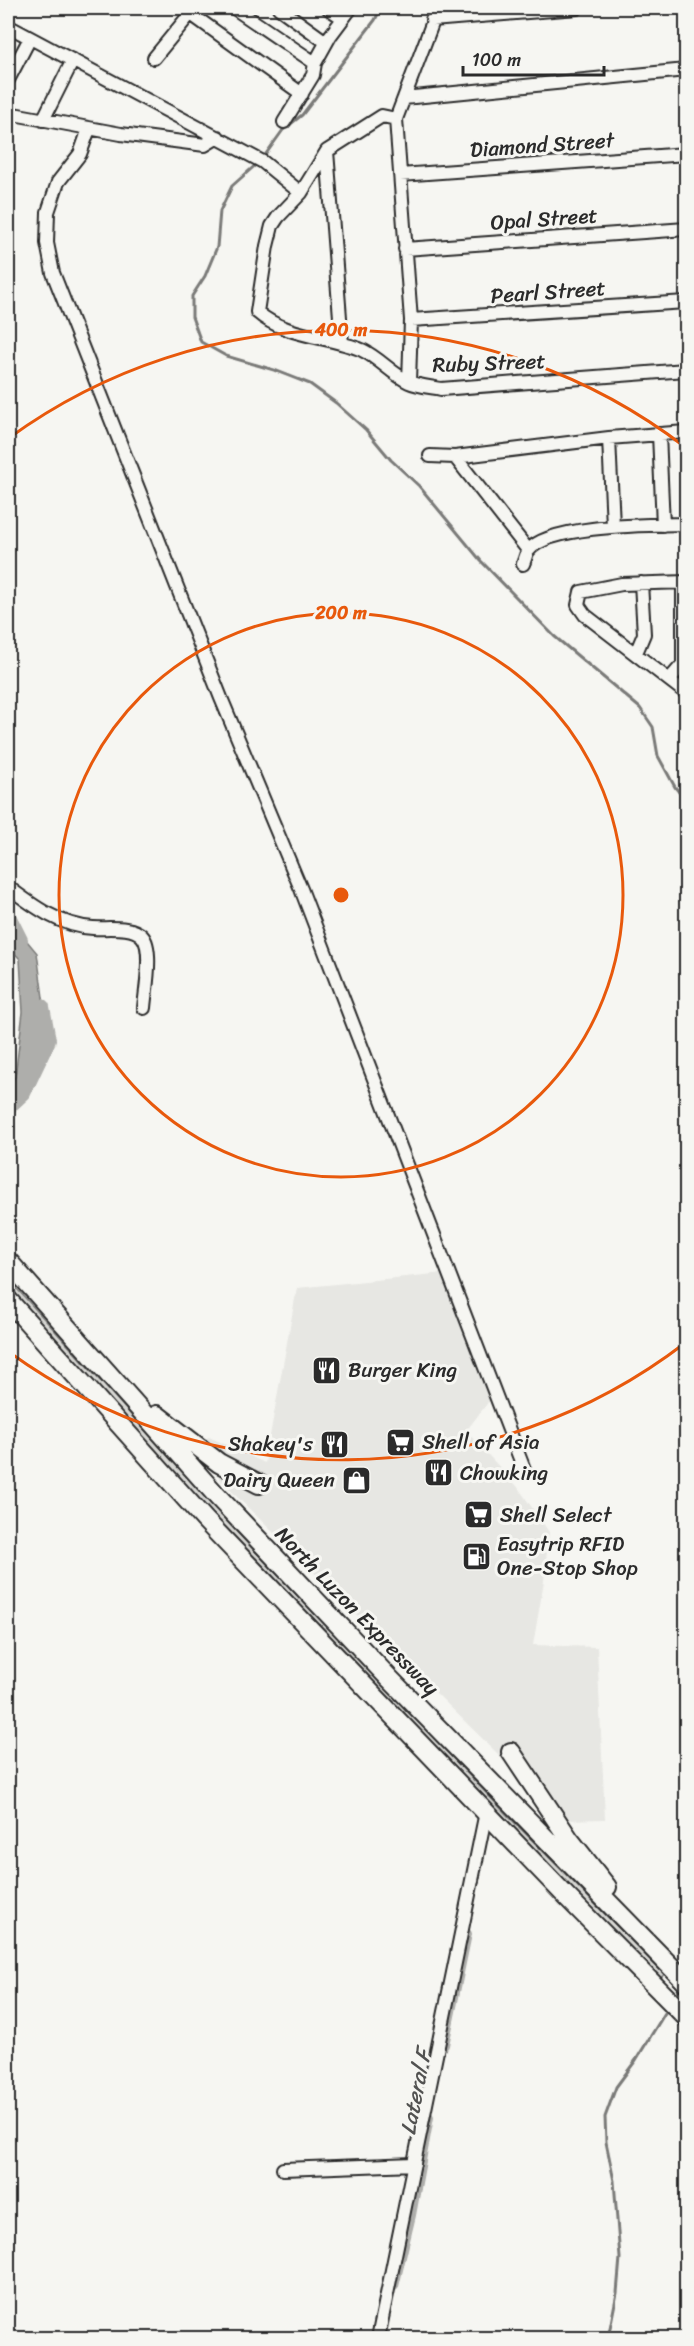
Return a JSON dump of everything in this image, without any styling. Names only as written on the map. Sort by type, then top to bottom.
[{"type":"highway","name":"North Luzon Expressway","points":[[8,1261],[243,1523],[389,1678],[677,1972]]},
{"type":"highway","points":[[37,1294],[156,1414],[219,1463],[259,1484]]},
{"type":"highway","points":[[8,1300],[205,1520],[687,2017]]},
{"type":"highway","points":[[511,1752],[569,1839],[677,1972]]},
{"type":"street","points":[[234,8],[315,63]]},
{"type":"street","points":[[279,8],[326,42]]},
{"type":"street","points":[[328,8],[343,18]]},
{"type":"street","points":[[284,122],[313,75],[315,63],[326,42],[351,8]]},
{"type":"street","points":[[409,382],[411,320],[396,119],[438,8]]},
{"type":"street","points":[[432,20],[542,9],[577,8]]},
{"type":"street","points":[[154,58],[193,11],[302,93]]},
{"type":"street","points":[[8,26],[263,162],[301,193]]},
{"type":"street","points":[[8,80],[30,38]]},
{"type":"street","points":[[43,120],[73,60]]},
{"type":"street","points":[[404,98],[687,70]]},
{"type":"street","points":[[8,113],[89,129],[205,145],[218,137]]},
{"type":"street","name":"Ruby Street","points":[[396,119],[382,116],[327,151],[301,193],[278,217],[272,226],[267,246],[257,312],[280,326],[364,351],[409,382],[441,389],[687,370]]},
{"type":"street","points":[[89,129],[80,154],[58,182],[48,212],[47,243],[53,273],[221,698],[302,889],[524,1469]]},
{"type":"street","points":[[327,151],[342,343]]},
{"type":"street","name":"Diamond Street","points":[[400,175],[687,154]]},
{"type":"street","name":"Opal Street","points":[[405,249],[687,229]]},
{"type":"street","name":"Pearl Street","points":[[411,320],[687,302]]},
{"type":"street","points":[[430,456],[454,457],[609,438],[687,432]]},
{"type":"street","points":[[659,434],[663,525]]},
{"type":"street","points":[[609,438],[614,526]]},
{"type":"street","points":[[454,457],[528,550]]},
{"type":"street","points":[[523,564],[528,550],[550,538],[614,526],[687,524]]},
{"type":"street","points":[[670,679],[683,664],[685,582],[622,584],[581,592],[578,605],[585,615],[687,693]]},
{"type":"street","points":[[636,653],[644,634],[641,583]]},
{"type":"street","points":[[8,887],[42,913],[84,927],[133,930],[143,937],[147,949],[144,1008]]},
{"type":"street","points":[[378,2338],[486,1812]]},
{"type":"street","points":[[284,2169],[414,2164]]},
{"type":"shaded area","points":[[8,918],[37,953],[47,1027],[33,1086],[8,1111],[8,1086],[15,1077],[23,1012],[20,959],[8,946]]},
{"type":"shaded area","name":"Shell of Asia","points":[[444,1273],[493,1396],[466,1431],[517,1486],[549,1532],[544,1581],[533,1645],[597,1647],[605,1819],[565,1820],[221,1481],[203,1440],[209,1437],[265,1463],[297,1288]]},
{"type":"shaded area","points":[[8,1279],[235,1530],[505,1813],[664,1974],[659,1981],[313,1627],[8,1292]]},
{"type":"waterway","points":[[263,158],[283,130],[302,115],[375,20],[381,8]]},
{"type":"waterway","points":[[259,162],[232,186],[220,211],[217,247],[205,276],[192,296],[192,317],[201,342],[226,356],[274,370],[310,384],[336,403],[366,430],[391,460],[419,486],[481,561],[554,636],[640,708],[653,727],[658,756],[675,787],[686,801]]},
{"type":"waterway","points":[[8,916],[20,940]]},
{"type":"waterway","points":[[8,1107],[23,1093],[48,1040],[42,1007]]},
{"type":"waterway","name":"Lateral F","points":[[444,2045],[467,1934]]},
{"type":"waterway","points":[[674,1997],[681,1985]]},
{"type":"waterway","points":[[608,2338],[617,2293],[620,2258],[614,2181],[606,2142],[605,2117],[616,2087],[636,2060],[668,2008]]},
{"type":"waterway","name":"Lateral F","points":[[394,2286],[411,2215],[429,2117]]},
{"type":"place","name":"Burger King","points":[[327,1370]]},
{"type":"place","name":"Shell of Asia","points":[[401,1442]]},
{"type":"place","name":"Shakey's","points":[[334,1444]]},
{"type":"place","name":"Chowking","points":[[439,1473]]},
{"type":"place","name":"Dairy Queen","points":[[356,1480]]},
{"type":"place","name":"Shell Select","points":[[479,1515]]},
{"type":"place","name":"Easytrip RFID One-Stop Shop","points":[[476,1556]]}]
